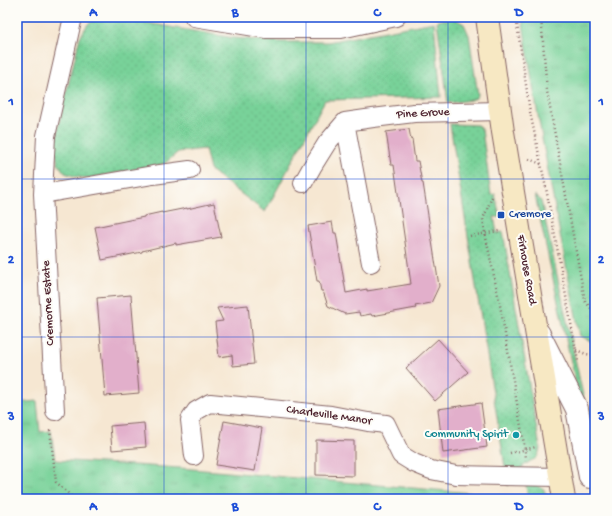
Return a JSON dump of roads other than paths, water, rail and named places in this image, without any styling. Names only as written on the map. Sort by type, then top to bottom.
[{"type":"main road","name":"Firhouse Road","points":[[488,17],[500,111],[564,499]]},
{"type":"street","name":"Cremorne Estate","points":[[55,411],[43,194],[46,136],[73,17]]},
{"type":"street","points":[[194,17],[266,29],[340,30],[396,17]]},
{"type":"street","name":"Pine Grove","points":[[345,122],[414,113],[500,111]]},
{"type":"street","points":[[303,183],[327,143],[345,122]]},
{"type":"street","points":[[345,122],[371,262]]},
{"type":"street","points":[[43,194],[190,170]]},
{"type":"street","points":[[536,329],[577,409],[592,477],[560,477]]},
{"type":"street","name":"Charleville Manor","points":[[194,456],[190,420],[196,411],[210,403],[331,415],[386,424],[401,455],[414,464],[431,470],[456,475],[560,477]]},
{"type":"place","name":"Cremore","points":[[501,215]]},
{"type":"place","name":"Community Spirit","points":[[516,435]]}]
